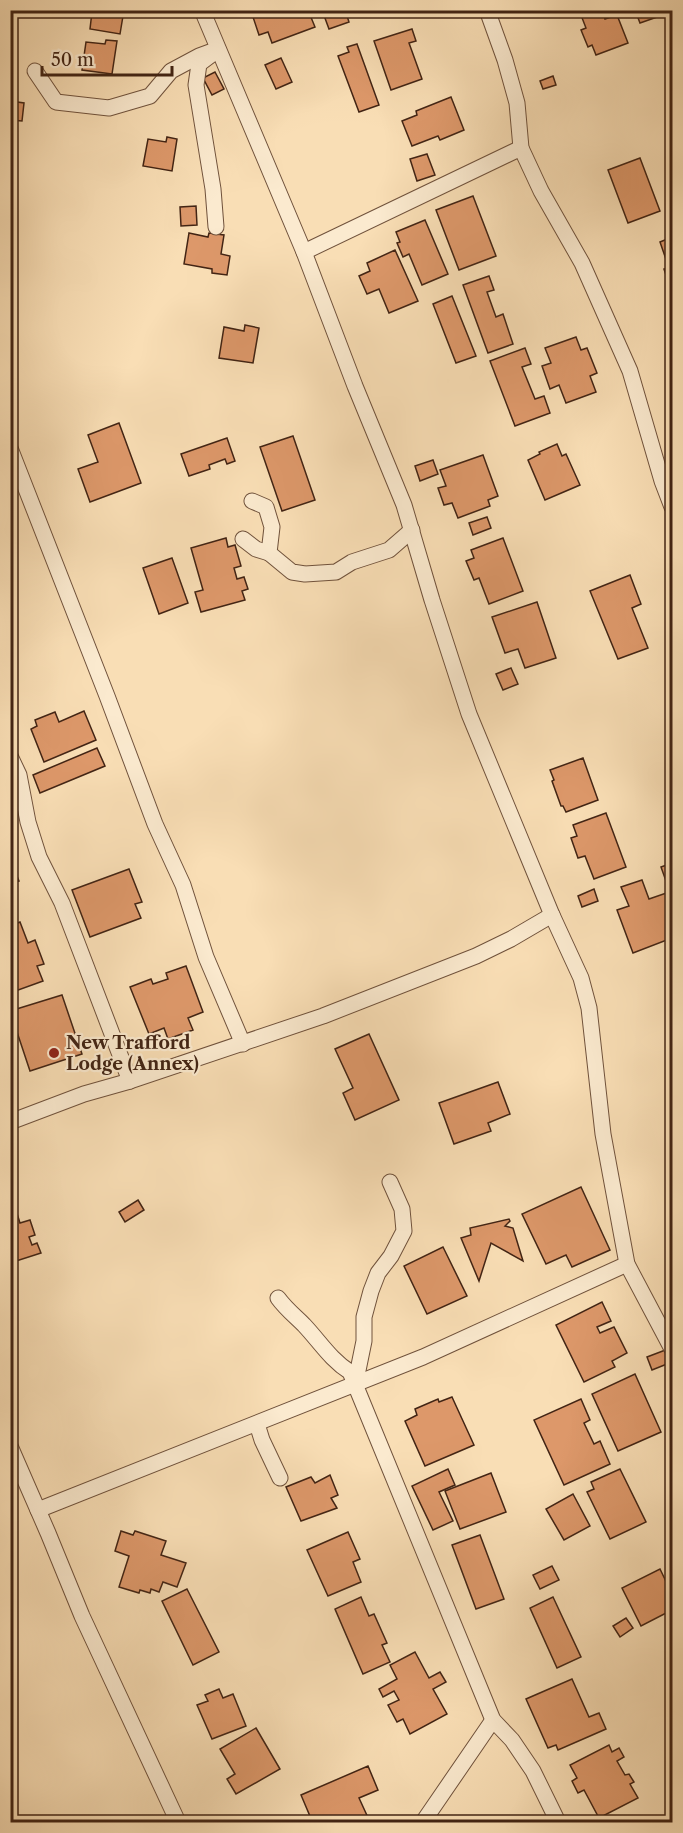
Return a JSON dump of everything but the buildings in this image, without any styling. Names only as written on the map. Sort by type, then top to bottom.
[{"type":"street","points":[[202,10],[304,252],[355,386],[404,505],[469,714],[552,915],[581,978],[589,1008],[603,1134],[627,1264],[672,1349]]},
{"type":"street","points":[[487,10],[517,103],[521,148],[540,191],[582,263],[630,370],[672,507]]},
{"type":"street","points":[[35,71],[56,102],[109,108],[150,96],[171,72],[199,56],[218,49]]},
{"type":"street","points":[[216,227],[213,189],[195,85],[199,64],[218,49]]},
{"type":"street","points":[[304,252],[521,148]]},
{"type":"street","points":[[10,448],[107,696],[154,824],[183,885],[206,957],[243,1044]]},
{"type":"street","points":[[252,501],[266,507],[272,527],[269,553]]},
{"type":"street","points":[[243,539],[256,549],[269,553],[292,572],[305,574],[336,572],[352,562],[388,550],[412,530]]},
{"type":"street","points":[[10,756],[20,775],[28,822],[39,857],[65,913],[130,1081]]},
{"type":"street","points":[[10,1122],[84,1094],[130,1081],[323,1016],[476,956],[512,939],[552,915]]},
{"type":"street","points":[[356,1385],[364,1341],[364,1317],[371,1291],[378,1273],[391,1256],[404,1231],[402,1209],[390,1182]]},
{"type":"street","points":[[38,1510],[356,1385],[627,1264]]},
{"type":"street","points":[[278,1299],[288,1312],[305,1326],[326,1352],[333,1355],[336,1362],[350,1372],[492,1720],[512,1740],[533,1771],[558,1822]]},
{"type":"street","points":[[256,1424],[280,1478]]},
{"type":"street","points":[[10,1446],[82,1616],[178,1822]]},
{"type":"street","points":[[423,1822],[492,1720]]},
{"type":"place","name":"New Trafford Lodge (Annex)","points":[[54,1053]]}]
